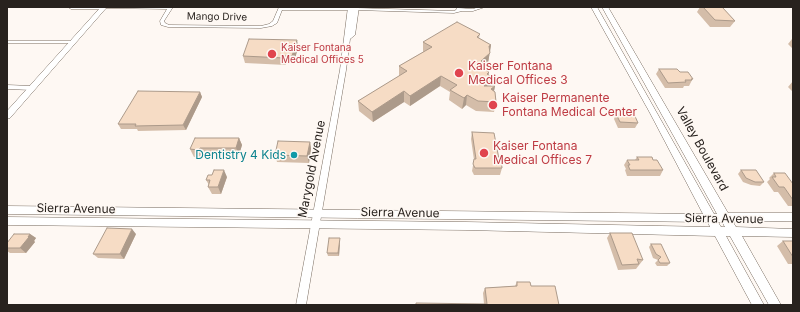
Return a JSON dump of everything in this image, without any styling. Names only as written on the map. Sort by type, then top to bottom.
[{"type":"main road","name":"Valley Boulevard","points":[[598,9],[613,28],[618,31],[776,305]]},
{"type":"main road","name":"Valley Boulevard","points":[[598,9],[758,305]]},
{"type":"main road","name":"Sierra Avenue","points":[[7,210],[711,218],[793,217]]},
{"type":"main road","points":[[67,222],[89,217],[139,217],[144,211]]},
{"type":"main road","name":"Sierra Avenue","points":[[7,221],[793,233]]},
{"type":"street","points":[[71,7],[171,7]]},
{"type":"street","points":[[7,116],[104,7]]},
{"type":"street","name":"Mango Drive","points":[[171,7],[162,21],[163,24],[168,26],[239,27],[266,26],[272,24],[276,21],[281,8]]},
{"type":"street","points":[[408,10],[424,7],[473,10],[484,7]]},
{"type":"street","points":[[281,8],[354,8],[429,12],[454,12],[460,10]]},
{"type":"street","name":"Marygold Avenue","points":[[301,305],[348,38],[352,35],[354,8]]},
{"type":"street","points":[[429,12],[444,8]]},
{"type":"street","points":[[7,42],[72,42]]},
{"type":"street","points":[[7,87],[32,88]]},
{"type":"building","points":[[703,7],[722,7],[735,21],[715,20]]},
{"type":"building","points":[[457,22],[480,34],[477,37],[491,45],[489,46],[490,53],[481,61],[489,66],[484,69],[489,72],[487,74],[492,77],[490,79],[492,80],[484,86],[495,86],[491,89],[495,92],[496,102],[478,101],[467,95],[464,98],[450,90],[457,85],[441,76],[410,96],[404,91],[372,112],[358,101],[407,71],[399,66],[432,47],[423,42]]},
{"type":"building","points":[[249,39],[297,40],[292,56],[285,56],[284,58],[243,56]]},
{"type":"building","points":[[659,69],[677,69],[680,72],[688,72],[693,79],[685,80],[686,82],[668,83]]},
{"type":"building","points":[[138,91],[200,92],[183,125],[135,126],[136,124],[118,124]]},
{"type":"building","points":[[616,114],[634,114],[638,123],[620,122]]},
{"type":"building","name":"Kaiser Fontana Medical Offices 7","points":[[472,132],[494,133],[502,168],[475,168],[473,164],[474,159],[476,159]]},
{"type":"building","points":[[195,138],[239,138],[236,148],[190,149]]},
{"type":"building","points":[[278,141],[310,142],[307,156],[275,155]]},
{"type":"building","points":[[637,157],[652,157],[653,160],[657,160],[663,170],[630,170],[628,165],[630,165],[627,160],[639,160]]},
{"type":"building","points":[[214,170],[224,170],[218,187],[208,187],[210,180],[206,180],[208,175],[212,175]]},
{"type":"building","points":[[741,170],[756,170],[764,182],[755,182],[746,178]]},
{"type":"building","points":[[774,173],[785,173],[793,184],[793,200],[784,187],[779,187],[772,177],[776,177]]},
{"type":"building","points":[[107,228],[132,229],[120,254],[93,254]]},
{"type":"building","points":[[610,233],[632,233],[643,260],[637,259],[639,264],[622,265]]},
{"type":"building","points":[[14,234],[30,234],[20,248],[7,248],[7,243]]},
{"type":"building","points":[[329,238],[340,238],[338,253],[327,253]]},
{"type":"building","points":[[783,241],[793,241],[793,257]]},
{"type":"building","points":[[651,244],[661,244],[670,263],[660,263],[658,260],[661,257],[656,254]]},
{"type":"building","points":[[517,282],[530,282],[531,286],[555,286],[559,305],[416,305],[416,303],[487,304],[485,288],[517,286]]},
{"type":"place","name":"Kaiser Fontana Medical Offices 5","points":[[272,54]]},
{"type":"place","name":"Kaiser Fontana Medical Offices 3","points":[[459,73]]},
{"type":"place","name":"Kaiser Permanente Fontana Medical Center","points":[[493,105]]},
{"type":"place","name":"Kaiser Fontana Medical Offices 7","points":[[484,153]]},
{"type":"place","name":"Dentistry 4 Kids","points":[[294,155]]}]
